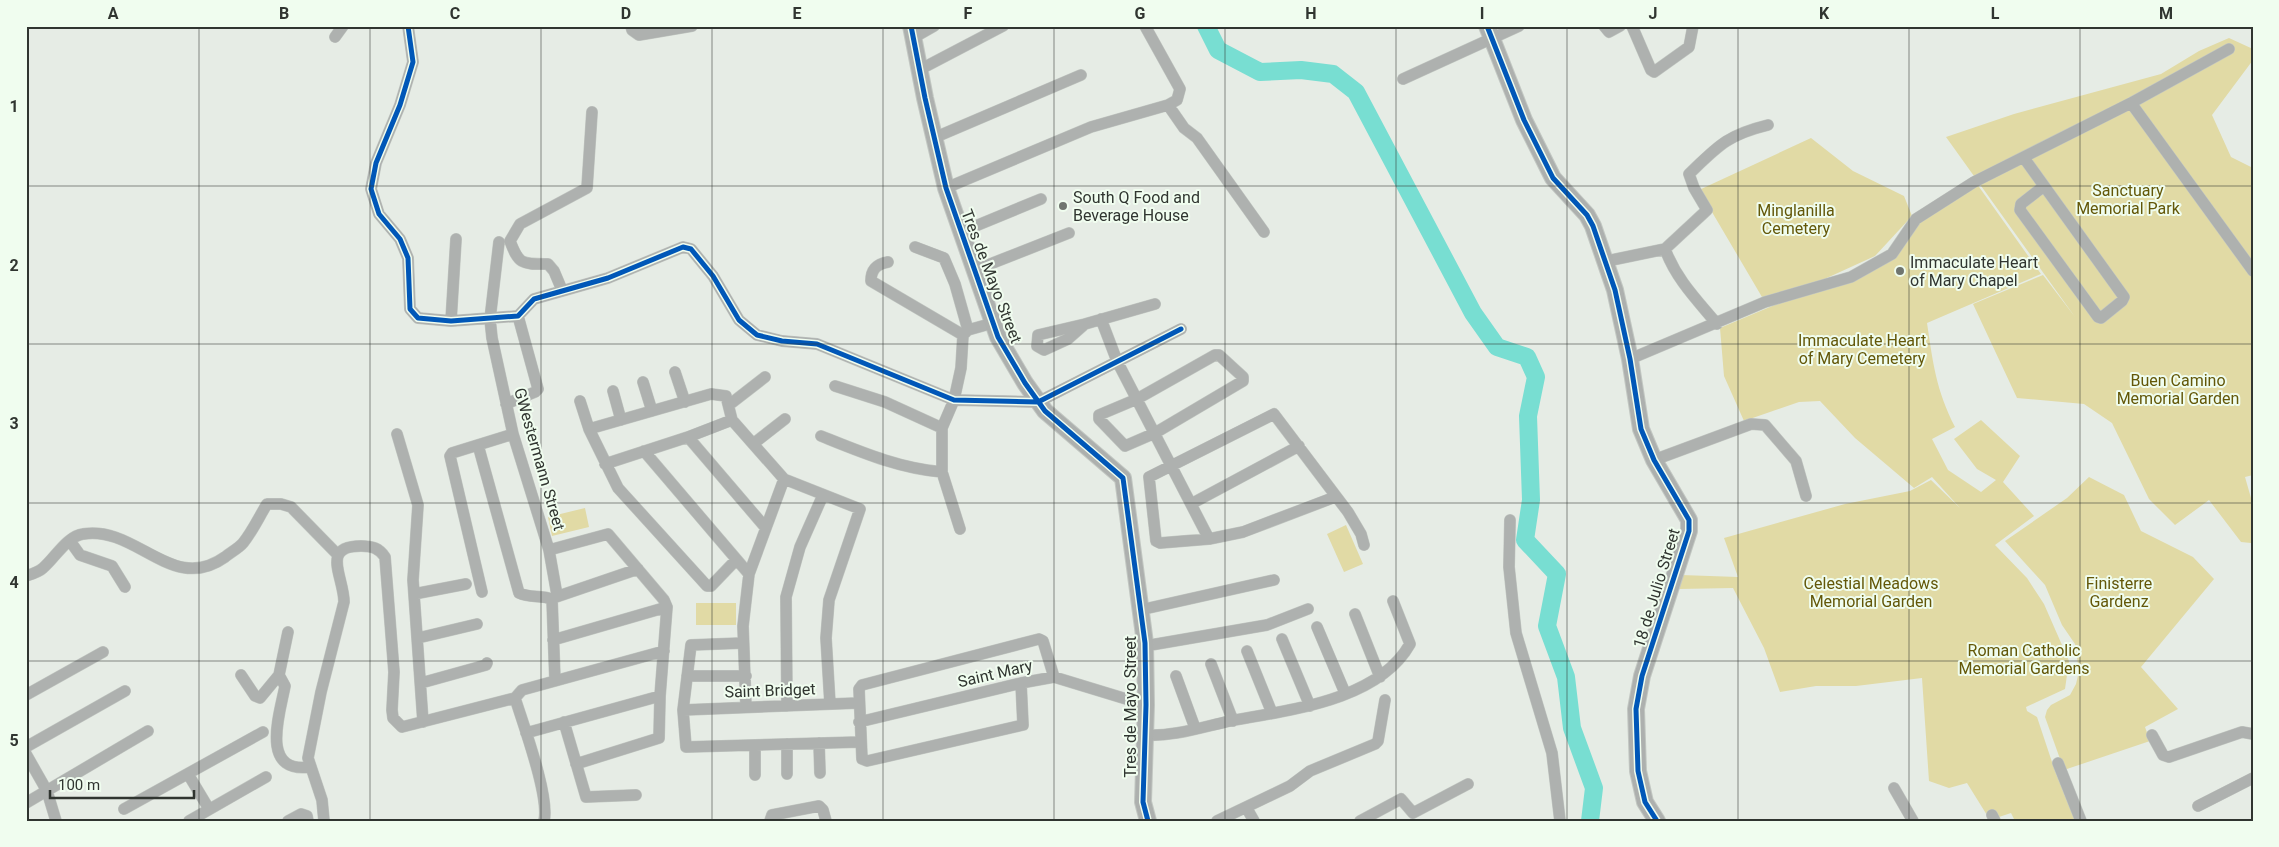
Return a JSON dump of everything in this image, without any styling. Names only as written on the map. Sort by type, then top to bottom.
[{"type":"street","points":[[335,37],[343,26]]},
{"type":"street","points":[[408,26],[413,62],[400,105],[376,163],[371,188],[379,214],[400,239],[408,258],[412,313],[424,319],[490,319],[518,316],[534,299],[608,278],[683,247],[691,249],[713,276],[739,320],[756,335],[782,341],[817,344],[954,400],[1038,402],[1181,329]]},
{"type":"street","points":[[632,26],[632,30],[639,35],[692,26]]},
{"type":"street","points":[[912,32],[934,26]]},
{"type":"street","points":[[919,70],[1004,26]]},
{"type":"street","points":[[946,188],[1091,127],[1168,105],[1177,100],[1180,89],[1145,26]]},
{"type":"street","points":[[1404,79],[1490,33],[1519,26]]},
{"type":"street","points":[[1604,26],[1609,32],[1620,26]]},
{"type":"street","points":[[1632,26],[1651,70],[1654,72],[1689,47],[1692,26]]},
{"type":"street","name":"Tres de Mayo Street","points":[[912,32],[946,188],[994,323],[1016,368],[1038,402],[1073,436],[1123,478],[1145,646],[1142,704],[1144,735],[1143,802],[1148,821]]},
{"type":"street","name":"18 de Julio Street","points":[[1490,33],[1524,120],[1553,178],[1587,215],[1593,226],[1607,261],[1630,359],[1641,429],[1654,460],[1689,520],[1689,526],[1642,676],[1636,709],[1638,772],[1645,802],[1657,821]]},
{"type":"street","points":[[1630,359],[1717,324],[1765,302],[1851,277],[1892,254],[1916,219],[1974,182],[2131,103],[2229,49]]},
{"type":"street","points":[[936,137],[1081,75]]},
{"type":"street","points":[[2131,103],[2253,271]]},
{"type":"street","points":[[1168,105],[1184,128],[1197,138],[1264,232]]},
{"type":"street","points":[[562,290],[554,271],[548,264],[526,264],[517,259],[510,241],[520,224],[587,188],[592,112]]},
{"type":"street","points":[[1607,261],[1665,249],[1707,210],[1688,174],[1723,141],[1746,130],[1768,125]]},
{"type":"street","points":[[2024,158],[2124,297],[2122,302],[2101,318],[2098,317],[2020,210],[2021,204],[2044,186]]},
{"type":"street","points":[[961,232],[1041,198]]},
{"type":"street","points":[[975,270],[1070,234]]},
{"type":"street","points":[[451,320],[456,239]]},
{"type":"street","name":"GWestermann Street","points":[[499,242],[490,319],[513,434],[550,550],[554,597],[553,640],[555,681]]},
{"type":"street","points":[[915,247],[944,258],[955,284],[966,332],[954,400],[942,428],[942,472],[960,529]]},
{"type":"street","points":[[1665,249],[1671,266],[1681,281],[1717,324]]},
{"type":"street","points":[[888,262],[879,263],[874,267],[871,281],[966,332],[994,323]]},
{"type":"street","points":[[1085,324],[1155,304]]},
{"type":"street","points":[[506,404],[535,392],[538,388],[518,316]]},
{"type":"street","points":[[1101,319],[1118,360],[1209,539]]},
{"type":"street","points":[[1218,354],[1243,377],[1243,381],[1155,433],[1123,446],[1099,420],[1099,415],[1137,398],[1218,354]]},
{"type":"street","points":[[675,372],[685,402]]},
{"type":"street","points":[[729,405],[764,377]]},
{"type":"street","points":[[643,382],[652,411]]},
{"type":"street","points":[[835,386],[885,402],[942,428]]},
{"type":"street","points":[[612,391],[621,420]]},
{"type":"street","points":[[589,429],[685,402],[719,394],[726,396],[732,420],[784,479],[859,508],[861,511],[843,555],[829,600],[826,638],[830,704]]},
{"type":"street","points":[[580,401],[589,429],[618,488],[707,586],[711,586],[736,560]]},
{"type":"street","points":[[1335,497],[1242,532],[1209,539],[1160,543],[1156,541],[1149,477],[1172,467],[1270,414],[1275,414],[1352,520],[1361,534],[1364,546]]},
{"type":"street","points":[[605,464],[688,437],[732,420]]},
{"type":"street","points":[[753,444],[785,420]]},
{"type":"street","points":[[1654,460],[1751,424],[1764,425],[1796,461],[1806,496]]},
{"type":"street","points":[[397,434],[418,505],[414,594],[423,722]]},
{"type":"street","points":[[482,592],[450,458],[452,453],[513,434]]},
{"type":"street","points":[[821,436],[880,460],[916,470],[942,472]]},
{"type":"street","points":[[688,437],[765,527]]},
{"type":"street","points":[[478,445],[519,593],[525,596],[554,597],[638,569]]},
{"type":"street","points":[[1191,504],[1299,446]]},
{"type":"street","points":[[644,451],[749,574]]},
{"type":"street","points":[[746,707],[746,676],[742,626],[749,574],[784,479]]},
{"type":"street","points":[[787,706],[786,597],[800,547],[823,495]]},
{"type":"street","points":[[26,576],[42,570],[70,541],[82,534],[110,534],[136,546],[170,566],[200,567],[214,564],[242,544],[267,504],[281,504],[291,507],[338,556]]},
{"type":"street","points":[[1510,520],[1509,567],[1516,634],[1552,753],[1560,821]]},
{"type":"street","points":[[550,550],[608,534],[664,600],[667,607],[659,736],[657,740],[576,764]]},
{"type":"street","points":[[70,541],[80,555],[112,566],[125,587]]},
{"type":"street","points":[[324,821],[322,800],[308,758],[344,602],[344,590],[338,569],[338,556],[343,549],[350,546],[370,546],[382,552],[385,557],[394,672],[393,718],[402,728],[515,698],[522,690],[664,651]]},
{"type":"street","points":[[1140,610],[1274,580]]},
{"type":"street","points":[[414,594],[466,584]]},
{"type":"street","points":[[1144,735],[1158,736],[1310,706],[1380,677],[1403,656],[1410,644],[1393,601]]},
{"type":"street","points":[[553,640],[667,607]]},
{"type":"street","points":[[1145,646],[1267,625],[1308,609]]},
{"type":"street","points":[[1354,614],[1380,677]]},
{"type":"street","points":[[418,638],[477,624]]},
{"type":"street","points":[[1317,627],[1345,693]]},
{"type":"street","points":[[241,675],[255,696],[260,698],[279,675],[288,632]]},
{"type":"street","points":[[1020,683],[1023,725],[868,761],[862,759],[858,703],[859,689],[862,685],[1039,639],[1042,641],[1054,677]]},
{"type":"street","points":[[1282,639],[1310,706]]},
{"type":"street","points":[[743,643],[692,643],[690,646],[683,710],[686,746],[755,746],[860,742]]},
{"type":"street","points":[[1247,651],[1272,713]]},
{"type":"street","points":[[26,695],[103,652]]},
{"type":"street","points":[[421,683],[486,665],[487,663]]},
{"type":"street","points":[[1211,664],[1233,721]]},
{"type":"street","points":[[279,675],[285,686],[276,732],[279,755],[290,767],[298,769],[310,767]]},
{"type":"street","points":[[686,676],[746,676]]},
{"type":"street","points":[[1176,676],[1195,728]]},
{"type":"street","name":"Saint Mary","points":[[859,722],[1020,683],[1054,677],[1142,704]]},
{"type":"street","points":[[26,747],[125,691]]},
{"type":"street","points":[[526,733],[660,696]]},
{"type":"street","points":[[515,698],[544,802],[544,821]]},
{"type":"street","points":[[1217,821],[1290,786],[1310,772],[1374,744],[1378,741],[1385,700]]},
{"type":"street","name":"Saint Bridget","points":[[683,710],[858,703]]},
{"type":"street","points":[[564,722],[587,798],[636,795]]},
{"type":"street","points":[[26,802],[148,731]]},
{"type":"street","points":[[124,809],[264,732]]},
{"type":"street","points":[[2152,735],[2163,755],[2169,757],[2242,732],[2253,734]]},
{"type":"street","points":[[820,743],[820,773]]},
{"type":"street","points":[[787,744],[787,774]]},
{"type":"street","points":[[755,746],[755,774]]},
{"type":"street","points":[[26,754],[47,791],[56,821]]},
{"type":"street","points":[[2058,763],[2081,821]]},
{"type":"street","points":[[188,774],[208,809]]},
{"type":"street","points":[[189,821],[266,777]]},
{"type":"street","points":[[2198,806],[2253,778]]},
{"type":"street","points":[[1360,821],[1401,799],[1413,813],[1468,784]]},
{"type":"street","points":[[1894,788],[1913,821]]},
{"type":"street","points":[[770,821],[772,815],[819,806],[823,810],[826,821]]},
{"type":"street","points":[[1246,807],[1254,821]]},
{"type":"street","points":[[288,821],[301,814],[306,816],[308,821]]},
{"type":"green space","points":[[2229,38],[2253,49],[2253,60],[2212,115],[2231,157],[2253,168],[2253,475],[2245,477],[2253,505],[2253,539],[2251,543],[2241,542],[2209,500],[2175,525],[2149,499],[2112,423],[2084,404],[2017,398],[1973,304],[2043,275],[2075,317],[1946,137],[2014,114],[2161,74],[2199,51]]},
{"type":"green space","name":"Minglanilla Cemetery","points":[[1811,138],[1853,171],[1904,196],[1912,216],[1875,256],[1818,282],[1762,297],[1699,190]]},
{"type":"green space","points":[[1977,184],[2041,274],[1927,323],[1933,364],[1939,388],[1955,427],[1932,439],[1948,470],[1981,492],[1996,480],[1977,469],[1954,439],[1981,420],[2020,456],[2003,482],[2034,516],[1995,545],[2027,578],[2044,604],[2069,661],[2065,689],[2026,707],[2027,711],[2037,717],[2055,771],[2075,821],[2015,821],[2011,813],[1990,820],[1967,783],[1949,788],[1929,781],[1922,678],[1856,686],[1816,686],[1780,692],[1764,648],[1733,588],[1678,589],[1681,575],[1738,577],[1724,538],[1845,504],[1910,491],[1931,480],[1960,508],[1932,477],[1914,488],[1855,438],[1820,401],[1799,402],[1744,421],[1724,376],[1720,328],[1791,298],[1833,288],[1895,255],[1917,221]]},
{"type":"green space","name":"Finisterre Gardenz","points":[[2089,477],[2124,495],[2141,531],[2193,557],[2214,579],[2141,667],[2178,709],[2145,727],[2150,741],[2064,770],[2045,717],[2051,705],[2070,695],[2076,684],[2079,671],[2075,644],[2062,625],[2045,585],[2005,541],[2067,498]]},
{"type":"green space","points":[[585,508],[589,527],[552,536],[548,517]]},
{"type":"green space","points":[[1346,525],[1363,564],[1344,572],[1327,534]]},
{"type":"green space","points":[[696,603],[736,603],[736,625],[696,625]]},
{"type":"waterway","points":[[1206,26],[1218,50],[1260,72],[1301,70],[1333,74],[1356,92],[1473,313],[1497,347],[1527,357],[1536,377],[1528,416],[1531,500],[1525,540],[1557,574],[1547,626],[1566,677],[1572,728],[1594,788],[1590,821]]},
{"type":"cycle path","points":[[408,26],[413,62],[400,105],[376,163],[371,189],[379,214],[400,239],[408,258],[410,309],[418,318],[451,321],[518,316],[534,299],[608,278],[683,247],[691,249],[713,276],[739,320],[757,335],[782,341],[817,344],[954,400],[1038,402],[1181,329]]},
{"type":"cycle path","points":[[911,26],[925,98],[946,188],[998,337],[1025,383],[1045,411],[1123,478],[1145,643],[1146,705],[1143,802],[1148,821]]},
{"type":"cycle path","points":[[1487,26],[1524,120],[1553,178],[1587,215],[1593,226],[1615,290],[1630,359],[1641,429],[1654,460],[1689,520],[1689,531],[1642,676],[1636,709],[1638,771],[1645,802],[1657,821]]},
{"type":"place","name":"South Q Food and Beverage House","points":[[1063,206]]},
{"type":"place","name":"Immaculate Heart of Mary Chapel","points":[[1900,271]]},
{"type":"park label","name":"Sanctuary Memorial Park","points":[[2128,199]]},
{"type":"park label","name":"Immaculate Heart of Mary Cemetery","points":[[1862,349]]},
{"type":"park label","name":"Buen Camino Memorial Garden","points":[[2178,389]]},
{"type":"park label","name":"Celestial Meadows Memorial Garden","points":[[1871,592]]},
{"type":"park label","name":"Roman Catholic Memorial Gardens","points":[[2024,659]]}]
